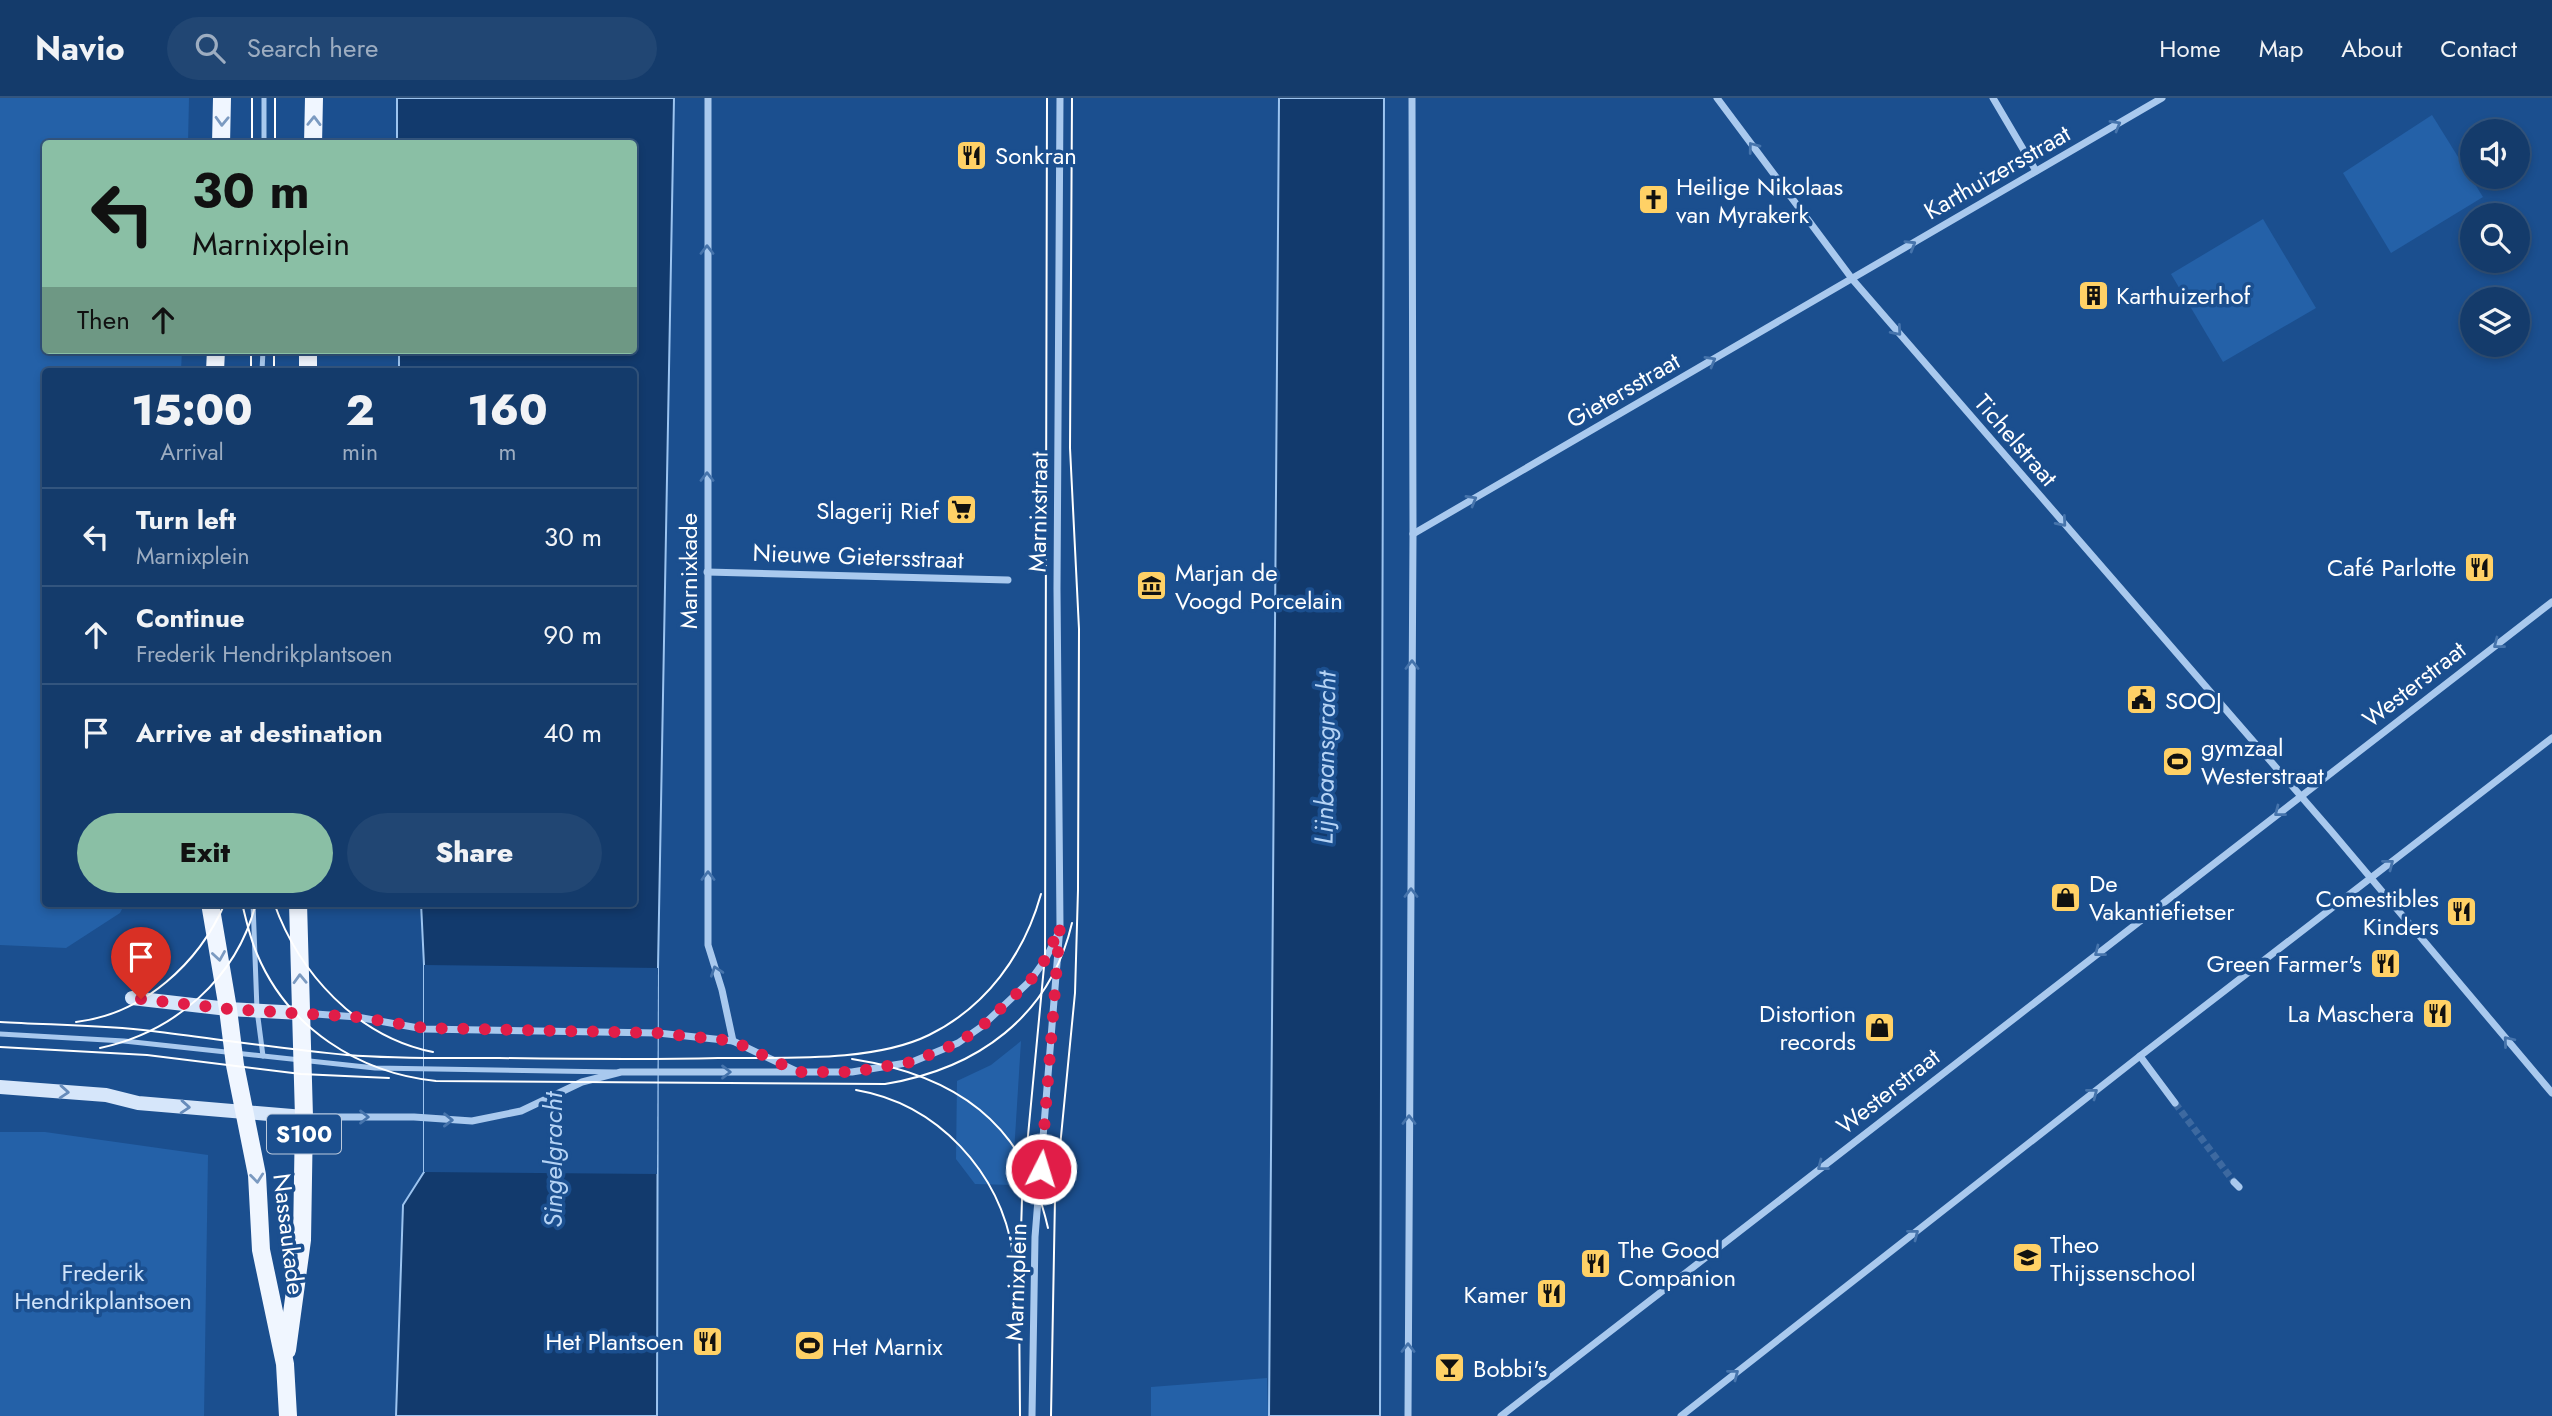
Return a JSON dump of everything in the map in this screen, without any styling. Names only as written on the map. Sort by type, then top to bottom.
[{"type":"main road","points":[[221,140],[222,98]]},
{"type":"main road","points":[[313,140],[314,98]]},
{"type":"main road","name":"Nassaukade","points":[[211,907],[257,1175],[261,1251],[285,1364],[288,1416]]},
{"type":"main road","name":"Nassaukade","points":[[285,1364],[302,1240],[304,1117],[298,907]]},
{"type":"street","name":"Marnixkade","points":[[708,98],[708,945],[722,990],[733,1041]]},
{"type":"street","name":"Marnixstraat","points":[[1060,98],[1057,589],[1060,926]]},
{"type":"street","points":[[1408,1416],[1413,534],[1412,98]]},
{"type":"street","name":"Tichelstraat","points":[[1717,98],[1853,280],[2299,796]]},
{"type":"street","points":[[1993,98],[2036,171]]},
{"type":"street","name":"Karthuizersstraat","points":[[1853,280],[2162,98]]},
{"type":"street","name":"Gietersstraat","points":[[1413,534],[1853,280]]},
{"type":"street","name":"Nieuwe Gietersstraat","points":[[707,572],[1008,580]]},
{"type":"street","name":"Westerstraat","points":[[1502,1416],[2552,602]]},
{"type":"street","points":[[1681,1416],[2140,1056],[2552,738]]},
{"type":"street","points":[[2299,796],[2552,1093]]},
{"type":"street","points":[[0,1087],[106,1094],[138,1103],[304,1117],[472,1121],[521,1111],[582,1082],[621,1072],[873,1070],[912,1062],[958,1043],[981,1027],[1030,981],[1047,957],[1060,926]]},
{"type":"street","name":"Marnixplein","points":[[1032,1416],[1035,1237],[1060,926]]},
{"type":"street","points":[[132,998],[229,1009],[357,1017],[424,1028],[658,1033],[733,1041],[798,1072]]},
{"type":"street","points":[[2140,1056],[2175,1103]]},
{"type":"lane","points":[[264,98],[264,140]]},
{"type":"lane","points":[[253,907],[257,1010],[263,1056]]},
{"type":"lane","points":[[0,1034],[124,1041],[424,1070],[621,1072]]},
{"type":"green space","points":[[0,98],[189,98],[188,140],[42,140],[42,354],[182,354],[181,368],[42,368],[42,907],[123,907],[120,913],[66,948],[0,945]]},
{"type":"green space","points":[[2432,115],[2460,160],[2460,189],[2478,189],[2483,197],[2473,203],[2460,203],[2460,211],[2391,253],[2343,173]]},
{"type":"green space","points":[[2263,219],[2316,308],[2223,362],[2171,274]]},
{"type":"green space","points":[[1021,1041],[1012,1185],[975,1184],[956,1159],[957,1081],[991,1065]]},
{"type":"green space","name":"Frederik Hendrikplantsoen","points":[[0,1132],[45,1132],[208,1155],[204,1416],[0,1416]]},
{"type":"green space","points":[[1267,1378],[1268,1416],[1151,1416],[1151,1387]]},
{"type":"water","name":"Singelgracht","points":[[397,98],[674,98],[658,968],[657,1416],[396,1416],[403,1205],[424,1172],[424,965],[421,907],[637,907],[637,368],[399,368],[399,354],[637,354],[637,140],[397,140]]},
{"type":"water","name":"Lijnbaansgracht","points":[[1279,98],[1384,98],[1380,1416],[1269,1416]]},
{"type":"pier","points":[[424,965],[658,968],[657,1174],[424,1172]]},
{"type":"tunnel","points":[[2175,1103],[2234,1182]]},
{"type":"tram line","points":[[252,98],[252,140]]},
{"type":"tram line","points":[[275,98],[275,140]]},
{"type":"tram line","points":[[1020,1416],[1019,1295],[1022,1199],[1045,956],[1047,98]]},
{"type":"tram line","points":[[1051,1416],[1055,1198],[1075,993],[1078,890],[1079,629],[1070,448],[1072,98]]},
{"type":"tram line","points":[[251,354],[251,368]]},
{"type":"tram line","points":[[274,354],[274,368]]},
{"type":"tram line","points":[[0,1022],[133,1029],[323,1053],[385,1057],[663,1059],[797,1058],[854,1054],[906,1044],[929,1035],[968,1010],[1000,977],[1013,958],[1034,916],[1041,894]]},
{"type":"tram line","points":[[76,1022],[101,1017],[124,1008],[146,997],[166,982],[200,946],[223,907]]},
{"type":"tram line","points":[[243,907],[255,948],[270,980],[287,1004],[307,1025],[354,1057],[407,1076],[436,1081],[885,1084],[919,1077],[950,1066],[979,1051],[1005,1033],[1027,1011],[1046,986],[1061,956],[1072,923]]},
{"type":"tram line","points":[[100,1048],[153,1029],[199,998],[218,978],[234,955],[255,907]]},
{"type":"tram line","points":[[276,907],[299,954],[334,998],[356,1017],[380,1032],[405,1044],[433,1052]]},
{"type":"tram line","points":[[0,1047],[147,1055],[301,1074],[389,1078]]},
{"type":"tram line","points":[[852,1059],[923,1077],[980,1110],[1003,1132],[1022,1159],[1037,1191],[1048,1228]]},
{"type":"tram line","points":[[856,1090],[886,1098],[913,1110],[938,1126],[960,1146],[995,1195],[1006,1223],[1013,1253]]},
{"type":"place","name":"Sonkran","points":[[972,155]]},
{"type":"place","name":"Heilige Nikolaas van Myrakerk","points":[[1653,200]]},
{"type":"place","name":"Karthuizerhof","points":[[2093,295]]},
{"type":"place","name":"Slagerij Rief","points":[[962,510]]},
{"type":"place","name":"Café Parlotte","points":[[2479,567]]},
{"type":"place","name":"Marjan de Voogd Porcelain","points":[[1152,586]]},
{"type":"place","name":"SOOJ","points":[[2142,700]]},
{"type":"place","name":"gymzaal Westerstraat","points":[[2178,761]]},
{"type":"place","name":"De Vakantiefietser","points":[[2066,897]]},
{"type":"place","name":"Comestibles Kinders","points":[[2462,912]]},
{"type":"place","name":"Green Farmer's","points":[[2385,963]]},
{"type":"place","name":"La Maschera","points":[[2437,1013]]},
{"type":"place","name":"Distortion records","points":[[1879,1027]]},
{"type":"place","name":"Theo Thijssenschool","points":[[2027,1258]]},
{"type":"place","name":"The Good Companion","points":[[1595,1263]]},
{"type":"place","name":"Kamer","points":[[1551,1294]]},
{"type":"place","name":"Het Plantsoen","points":[[707,1341]]},
{"type":"place","name":"Het Marnix","points":[[809,1346]]},
{"type":"place","name":"Bobbi's","points":[[1450,1368]]},
{"type":"route","points":[[141,999],[229,1009],[357,1017],[450,1030],[658,1033],[733,1041],[798,1072],[852,1072],[912,1062],[958,1043],[981,1027],[1030,981],[1047,957],[1060,926],[1059,966],[1041,1169]]}]
